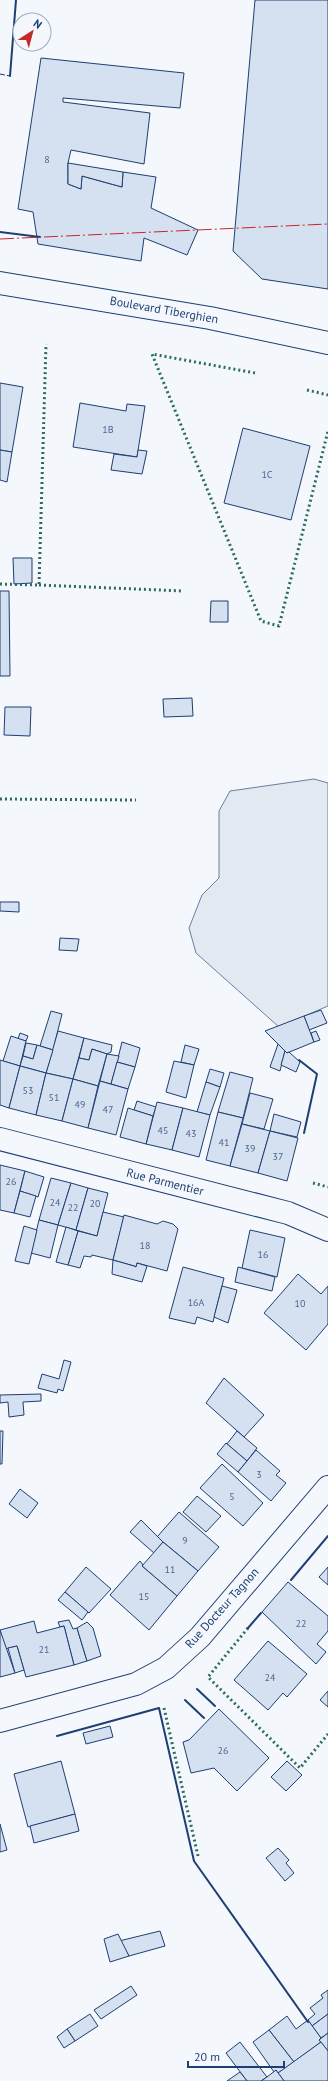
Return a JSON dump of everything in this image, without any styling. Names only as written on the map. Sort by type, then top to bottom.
[{"type":"street","name":"Boulevard Tiberghien","points":[[0,283],[210,318],[328,343]]},
{"type":"street","name":"Rue Parmentier","points":[[0,1139],[288,1213],[328,1230]]},
{"type":"street","name":"Rue Docteur Tagnon","points":[[0,1721],[136,1684],[166,1668],[200,1637],[328,1487]]},
{"type":"shaded area","points":[[314,779],[328,783],[328,1006],[279,1027],[196,953],[189,928],[202,895],[219,878],[219,811],[230,791]]},
{"type":"building","points":[[255,0],[328,0],[328,289],[262,279],[233,251]]},
{"type":"building","points":[[41,58],[184,73],[180,108],[63,98],[63,102],[150,113],[144,164],[71,150],[68,163],[68,184],[81,189],[82,176],[122,187],[123,172],[156,177],[151,208],[198,230],[187,255],[144,238],[141,261],[38,244],[33,212],[18,209]]},
{"type":"building","points":[[68,163],[123,172],[122,187],[82,176],[81,189],[68,184]]},
{"type":"building","points":[[0,383],[23,387],[12,452],[0,450]]},
{"type":"building","points":[[80,403],[126,411],[127,404],[145,406],[137,457],[73,447]]},
{"type":"building","points":[[243,428],[310,446],[291,520],[224,503]]},
{"type":"building","points":[[0,450],[12,452],[7,482],[0,480]]},
{"type":"building","points":[[138,450],[147,451],[142,474],[111,470],[114,454],[137,457]]},
{"type":"building","points":[[13,558],[32,558],[32,583],[14,584]]},
{"type":"building","points":[[0,591],[9,591],[10,676],[0,676]]},
{"type":"building","points":[[211,601],[228,601],[228,622],[210,622]]},
{"type":"building","points":[[192,698],[193,716],[164,717],[163,699]]},
{"type":"building","points":[[5,707],[31,707],[30,736],[4,735]]},
{"type":"building","points":[[0,902],[19,902],[19,912],[0,911]]},
{"type":"building","points":[[60,938],[79,939],[77,951],[59,950]]},
{"type":"building","points":[[321,1010],[327,1023],[309,1030],[304,1016]]},
{"type":"building","points":[[51,1011],[62,1014],[53,1050],[40,1046]]},
{"type":"building","points":[[304,1016],[314,1042],[287,1053],[265,1031]]},
{"type":"building","points":[[58,1031],[84,1038],[73,1079],[46,1073]]},
{"type":"building","points":[[316,1031],[320,1040],[314,1042],[311,1033]]},
{"type":"building","points":[[20,1033],[28,1036],[26,1041],[18,1039]]},
{"type":"building","points":[[11,1036],[26,1041],[20,1066],[3,1061]]},
{"type":"building","points":[[84,1038],[112,1045],[111,1052],[107,1054],[92,1049],[89,1060],[79,1058]]},
{"type":"building","points":[[122,1042],[140,1048],[135,1067],[117,1062]]},
{"type":"building","points":[[26,1043],[37,1045],[33,1059],[23,1056]]},
{"type":"building","points":[[278,1044],[285,1051],[280,1071],[270,1067]]},
{"type":"building","points":[[37,1045],[53,1050],[46,1073],[20,1066],[23,1056],[33,1059]]},
{"type":"building","points":[[185,1045],[199,1049],[194,1065],[181,1062]]},
{"type":"building","points":[[92,1049],[107,1054],[98,1086],[73,1079],[79,1058],[89,1060]]},
{"type":"building","points":[[285,1051],[287,1053],[289,1052],[300,1062],[296,1072],[281,1065]]},
{"type":"building","points":[[107,1054],[119,1056],[111,1084],[100,1081]]},
{"type":"building","points":[[0,1060],[20,1066],[9,1108],[0,1105]]},
{"type":"building","points":[[174,1061],[194,1065],[186,1098],[166,1092]]},
{"type":"building","points":[[117,1062],[135,1067],[128,1089],[111,1084]]},
{"type":"building","points":[[20,1066],[46,1073],[36,1115],[9,1108]]},
{"type":"building","points":[[210,1069],[224,1073],[220,1087],[206,1082]]},
{"type":"building","points":[[230,1072],[253,1078],[243,1118],[218,1112]]},
{"type":"building","points":[[46,1073],[73,1079],[62,1121],[36,1115]]},
{"type":"building","points":[[73,1079],[98,1086],[88,1128],[62,1121]]},
{"type":"building","points":[[100,1081],[128,1089],[116,1135],[88,1128]]},
{"type":"building","points":[[206,1082],[220,1087],[210,1115],[197,1112]]},
{"type":"building","points":[[250,1093],[273,1099],[264,1129],[242,1124]]},
{"type":"building","points":[[137,1101],[156,1107],[153,1116],[134,1110]]},
{"type":"building","points":[[157,1102],[183,1108],[172,1150],[146,1144]]},
{"type":"building","points":[[128,1108],[153,1116],[146,1144],[120,1137]]},
{"type":"building","points":[[183,1108],[210,1115],[199,1157],[172,1150]]},
{"type":"building","points":[[218,1112],[243,1118],[230,1166],[206,1160]]},
{"type":"building","points":[[274,1114],[301,1122],[297,1137],[270,1131]]},
{"type":"building","points":[[242,1124],[270,1131],[258,1173],[230,1166]]},
{"type":"building","points":[[270,1131],[298,1138],[287,1181],[258,1173]]},
{"type":"building","points":[[0,1165],[25,1171],[14,1213],[0,1210]]},
{"type":"building","points":[[25,1171],[44,1177],[38,1197],[20,1191]]},
{"type":"building","points":[[51,1178],[71,1183],[58,1225],[39,1220]]},
{"type":"building","points":[[71,1183],[88,1188],[76,1230],[58,1225]]},
{"type":"building","points":[[88,1188],[108,1193],[97,1236],[76,1230]]},
{"type":"building","points":[[20,1191],[36,1196],[30,1217],[14,1213]]},
{"type":"building","points":[[103,1212],[124,1217],[113,1260],[92,1255],[91,1257],[84,1256],[80,1268],[68,1265],[78,1231],[97,1236]]},
{"type":"building","points":[[124,1215],[157,1224],[163,1221],[173,1224],[178,1229],[167,1271],[137,1263],[136,1267],[113,1260]]},
{"type":"building","points":[[39,1220],[58,1225],[50,1258],[31,1253]]},
{"type":"building","points":[[24,1226],[37,1230],[29,1264],[15,1261]]},
{"type":"building","points":[[66,1227],[78,1231],[68,1265],[56,1262]]},
{"type":"building","points":[[250,1230],[285,1238],[277,1277],[242,1268]]},
{"type":"building","points":[[113,1260],[136,1267],[137,1263],[147,1266],[142,1282],[112,1274]]},
{"type":"building","points":[[183,1267],[224,1278],[213,1322],[197,1317],[195,1324],[169,1318]]},
{"type":"building","points":[[238,1267],[275,1277],[272,1291],[235,1282]]},
{"type":"building","points":[[298,1274],[321,1294],[328,1286],[328,1324],[306,1350],[264,1313]]},
{"type":"building","points":[[222,1286],[237,1290],[228,1323],[214,1317]]},
{"type":"building","points":[[64,1360],[71,1362],[63,1391],[58,1389],[57,1393],[38,1388],[42,1374],[59,1379]]},
{"type":"building","points":[[224,1378],[264,1415],[244,1437],[206,1403]]},
{"type":"building","points":[[41,1394],[41,1401],[23,1402],[24,1415],[9,1417],[8,1402],[0,1403],[0,1395]]},
{"type":"building","points":[[0,1431],[3,1431],[2,1464],[0,1464]]},
{"type":"building","points":[[237,1431],[257,1448],[247,1461],[227,1444]]},
{"type":"building","points":[[226,1443],[247,1461],[238,1472],[217,1454]]},
{"type":"building","points":[[256,1450],[280,1471],[276,1475],[286,1483],[271,1501],[238,1472]]},
{"type":"building","points":[[222,1464],[263,1503],[243,1526],[200,1488]]},
{"type":"building","points":[[20,1489],[38,1503],[27,1518],[9,1504]]},
{"type":"building","points":[[197,1496],[221,1516],[206,1532],[183,1512]]},
{"type":"building","points":[[179,1512],[219,1547],[198,1571],[157,1537]]},
{"type":"building","points":[[141,1520],[163,1542],[154,1553],[130,1532]]},
{"type":"building","points":[[163,1542],[198,1571],[177,1596],[142,1566]]},
{"type":"building","points":[[140,1561],[143,1565],[142,1566],[177,1596],[149,1630],[110,1595]]},
{"type":"building","points":[[86,1567],[111,1589],[89,1613],[65,1592]]},
{"type":"building","points":[[328,1567],[328,1585],[319,1577]]},
{"type":"building","points":[[288,1582],[328,1616],[328,1631],[317,1644],[326,1652],[316,1664],[262,1612]]},
{"type":"building","points":[[65,1592],[88,1612],[82,1620],[58,1600]]},
{"type":"building","points":[[69,1620],[73,1629],[77,1628],[87,1661],[74,1665],[64,1626],[60,1627],[58,1622]]},
{"type":"building","points":[[34,1621],[37,1633],[64,1626],[74,1665],[26,1677],[17,1646],[5,1649],[0,1630]]},
{"type":"building","points":[[87,1622],[93,1628],[101,1656],[87,1661],[77,1628]]},
{"type":"building","points":[[0,1630],[15,1673],[0,1677]]},
{"type":"building","points":[[268,1641],[307,1674],[287,1697],[283,1693],[268,1710],[234,1680]]},
{"type":"building","points":[[17,1646],[24,1670],[15,1673],[8,1648]]},
{"type":"building","points":[[328,1691],[328,1707],[320,1700]]},
{"type":"building","points":[[219,1709],[269,1758],[237,1791],[214,1768],[191,1773],[183,1742],[189,1740]]},
{"type":"building","points":[[110,1726],[113,1737],[86,1744],[83,1733]]},
{"type":"building","points":[[61,1761],[75,1814],[28,1827],[14,1774]]},
{"type":"building","points":[[287,1761],[302,1775],[286,1791],[271,1777]]},
{"type":"building","points":[[75,1814],[79,1831],[34,1843],[30,1826]]},
{"type":"building","points":[[0,1824],[7,1850],[0,1852]]},
{"type":"building","points":[[278,1848],[289,1860],[286,1863],[294,1873],[285,1881],[266,1858]]},
{"type":"building","points":[[160,1931],[165,1946],[129,1956],[119,1941]]},
{"type":"building","points":[[118,1934],[129,1956],[110,1962],[104,1939]]},
{"type":"building","points":[[131,1986],[137,1995],[101,2019],[94,2010]]},
{"type":"building","points":[[328,1990],[328,2014],[312,2026],[308,2020],[315,2014],[310,2008],[323,1998],[321,1995]]},
{"type":"building","points":[[90,2014],[98,2026],[75,2041],[67,2029]]},
{"type":"building","points":[[328,2014],[328,2033],[321,2038],[312,2026]]},
{"type":"building","points":[[287,2016],[296,2029],[308,2020],[321,2038],[319,2040],[321,2042],[294,2062],[269,2030]]},
{"type":"building","points":[[67,2029],[75,2041],[64,2048],[57,2037]]},
{"type":"building","points":[[269,2030],[294,2062],[278,2073],[276,2070],[274,2072],[253,2042]]},
{"type":"building","points":[[328,2033],[328,2051],[319,2040]]},
{"type":"building","points":[[240,2042],[267,2077],[261,2081],[247,2081],[226,2053]]},
{"type":"building","points":[[321,2042],[328,2051],[328,2081],[284,2081],[278,2073]]},
{"type":"building","points":[[276,2070],[284,2081],[261,2081],[267,2077]]},
{"type":"building","points":[[240,2072],[247,2081],[227,2081]]},
{"type":"hedge","points":[[0,584],[39,585],[46,344]]},
{"type":"hedge","points":[[255,373],[152,354],[261,621],[279,626],[328,431]]},
{"type":"hedge","points":[[307,390],[328,395]]},
{"type":"hedge","points":[[39,585],[183,591]]},
{"type":"hedge","points":[[0,799],[136,800]]},
{"type":"hedge","points":[[313,1183],[328,1187]]},
{"type":"hedge","points":[[248,1628],[208,1677],[300,1768],[328,1734]]},
{"type":"hedge","points":[[164,1708],[198,1856]]},
{"type":"fence","points":[[0,74],[10,76]]},
{"type":"wall","points":[[10,76],[16,0]]},
{"type":"wall","points":[[0,232],[40,237]]},
{"type":"wall","points":[[299,1060],[317,1074],[304,1133]]},
{"type":"wall","points":[[291,1580],[328,1536]]},
{"type":"wall","points":[[248,1628],[261,1613]]},
{"type":"wall","points":[[197,1689],[215,1706]]},
{"type":"wall","points":[[185,1700],[204,1718]]},
{"type":"wall","points":[[57,1736],[159,1708],[194,1861],[308,2022]]},
{"type":"power","points":[[0,239],[328,224]]}]
